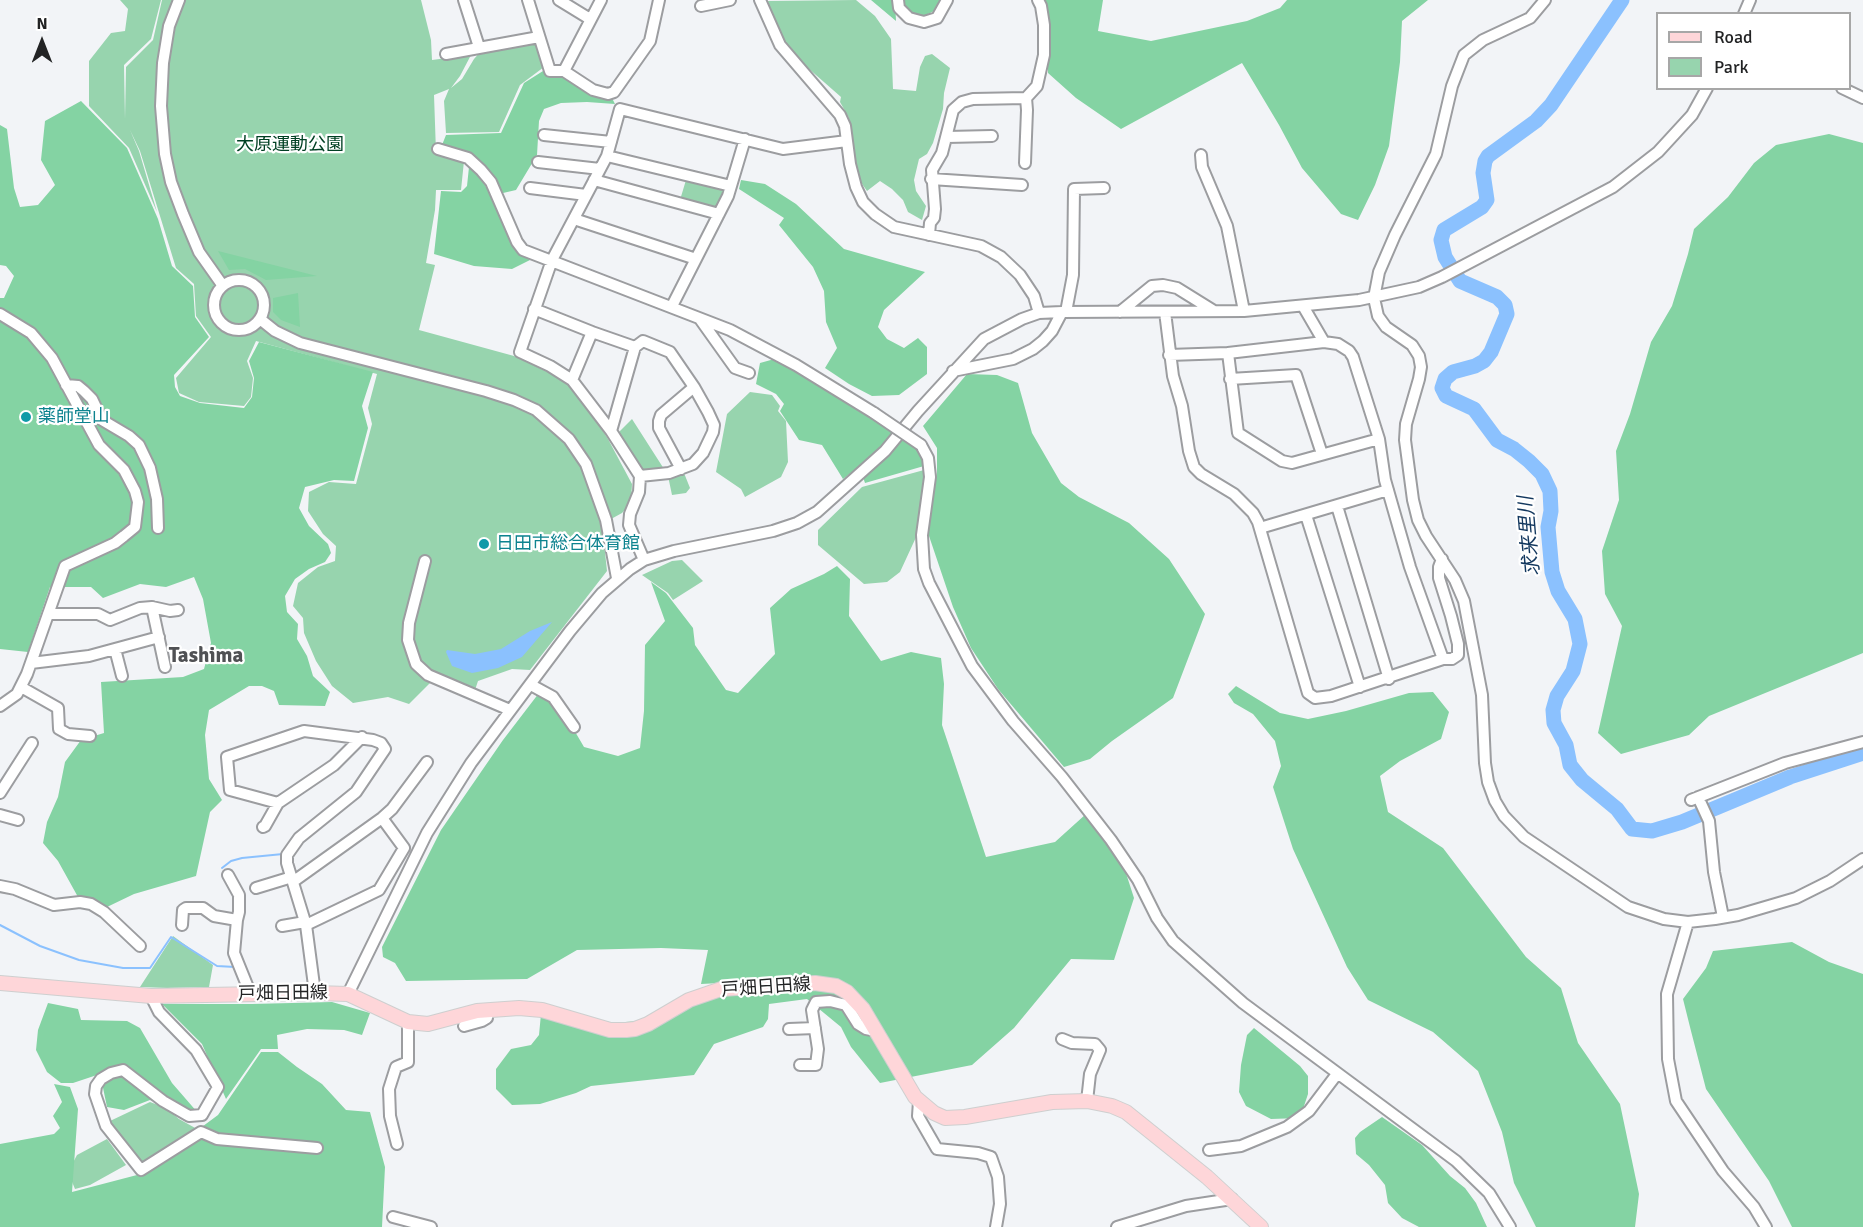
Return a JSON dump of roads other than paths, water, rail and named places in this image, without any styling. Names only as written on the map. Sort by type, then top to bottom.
[{"type":"main road","name":"戸畑日田線","points":[[0,983],[151,996],[348,994],[408,1022],[428,1024],[487,1011],[519,1008],[542,1010],[610,1030],[626,1030],[648,1024],[689,1000],[721,989],[815,983],[836,986],[847,992],[863,1008],[919,1101],[934,1113],[952,1118],[1052,1102],[1087,1101],[1106,1104],[1126,1112],[1207,1177],[1261,1227]]},
{"type":"street","points":[[178,0],[169,26],[163,63],[161,106],[165,154],[171,182],[199,252],[222,285]]},
{"type":"street","points":[[464,0],[479,47]]},
{"type":"street","points":[[528,0],[550,71],[564,71],[593,90],[608,94],[614,92],[650,41],[658,0]]},
{"type":"street","points":[[559,0],[590,19]]},
{"type":"street","points":[[564,71],[601,0]]},
{"type":"street","points":[[701,6],[730,0]]},
{"type":"street","points":[[760,0],[780,45],[840,115],[845,126],[850,164],[856,187],[863,202],[874,214],[894,227],[981,246],[1001,257],[1020,275],[1035,296],[1039,313]]},
{"type":"street","points":[[898,0],[899,8],[909,18],[924,22],[937,18],[947,0]]},
{"type":"street","points":[[930,235],[930,223],[934,219],[935,208],[932,170],[942,153],[953,110],[962,102],[973,99],[1026,98],[1037,86],[1044,55],[1044,25],[1038,0]]},
{"type":"street","points":[[1545,0],[1530,18],[1483,40],[1464,55],[1452,86],[1436,154],[1379,272],[1374,298],[1378,316],[1386,327],[1412,345],[1419,356],[1421,366],[1419,379],[1406,424],[1406,455],[1413,500],[1418,520],[1455,580],[1464,601],[1482,695],[1485,763],[1488,782],[1495,801],[1504,816],[1524,837],[1628,907],[1664,919],[1688,922],[1723,917],[1773,904],[1812,891],[1863,859]]},
{"type":"street","points":[[446,54],[539,37]]},
{"type":"street","points":[[348,994],[427,833],[471,763],[570,631],[602,593],[617,578],[644,560],[674,551],[773,531],[797,523],[817,512],[885,451],[953,371],[984,339],[1003,328],[1039,313],[1244,311],[1374,298],[1419,287],[1613,187],[1658,153],[1692,115],[1706,90]]},
{"type":"street","points":[[1846,90],[1863,98]]},
{"type":"street","points":[[1025,163],[1026,98]]},
{"type":"street","points":[[644,560],[629,525],[630,514],[639,492],[640,476],[611,431],[572,380],[550,366],[520,352],[552,260],[607,156],[620,109],[783,149],[847,141]]},
{"type":"street","points":[[544,135],[611,142]]},
{"type":"street","points":[[947,137],[992,136]]},
{"type":"street","points":[[672,306],[719,214],[731,186],[744,139]]},
{"type":"street","points":[[438,149],[468,158],[481,170],[491,182],[517,242],[523,250],[672,306],[756,343],[874,413],[921,445],[928,458],[930,477],[922,535],[924,569],[972,666],[1012,721],[1062,777],[1111,840],[1138,880],[1157,918],[1173,941],[1243,1003],[1456,1161],[1489,1193],[1510,1227]]},
{"type":"street","points":[[1201,155],[1202,167],[1227,226],[1244,311]]},
{"type":"street","points":[[607,156],[731,186]]},
{"type":"street","points":[[538,162],[600,169]]},
{"type":"street","points":[[931,179],[1022,185]]},
{"type":"street","points":[[594,180],[719,214]]},
{"type":"street","points":[[530,188],[586,195]]},
{"type":"street","points":[[953,371],[1013,358],[1033,349],[1052,331],[1064,312],[1073,274],[1074,189],[1104,188]]},
{"type":"street","points":[[574,219],[696,259]]},
{"type":"street","points":[[241,279],[257,286],[265,302],[260,319],[254,326],[237,330],[221,323],[214,307],[215,298],[222,285],[241,279]]},
{"type":"street","points":[[1120,312],[1152,286],[1163,285],[1177,288],[1214,312]]},
{"type":"street","points":[[1303,306],[1324,342]]},
{"type":"street","points":[[534,309],[635,346]]},
{"type":"street","points":[[1165,312],[1169,355],[1194,468],[1229,490],[1253,513],[1260,528],[1308,693],[1315,698],[1323,698],[1389,679],[1443,659],[1452,659],[1458,655],[1458,644],[1439,578],[1442,559]]},
{"type":"street","points":[[0,314],[31,333],[52,358],[99,445],[124,470],[135,491],[138,512],[135,526],[116,543],[65,566],[21,687],[17,694],[0,705]]},
{"type":"street","points":[[700,318],[735,368],[749,373]]},
{"type":"street","points":[[260,319],[275,331],[300,343],[486,391],[536,410],[569,439],[586,464],[606,520],[617,578]]},
{"type":"street","points":[[572,380],[592,332]]},
{"type":"street","points":[[611,431],[635,346],[643,341],[670,352],[708,412],[714,425],[713,432],[703,453],[693,464],[669,473],[640,476]]},
{"type":"street","points":[[1169,355],[1228,353],[1324,342],[1338,344],[1349,351],[1353,357],[1379,439],[1388,490],[1410,567],[1443,659]]},
{"type":"street","points":[[1228,353],[1238,433],[1282,461],[1292,463],[1379,439]]},
{"type":"street","points":[[1230,379],[1296,375],[1322,453]]},
{"type":"street","points":[[66,385],[78,386],[92,399],[102,420],[129,436],[139,445],[150,468],[157,499],[158,528]]},
{"type":"street","points":[[681,469],[659,428],[659,421],[661,416],[694,387]]},
{"type":"street","points":[[1260,528],[1388,490]]},
{"type":"street","points":[[1337,506],[1389,679]]},
{"type":"street","points":[[1306,515],[1360,687]]},
{"type":"street","points":[[425,561],[409,624],[408,640],[416,664],[428,675],[510,710]]},
{"type":"street","points":[[153,607],[165,667]]},
{"type":"street","points":[[48,614],[98,614],[110,620],[140,608],[178,610]]},
{"type":"street","points":[[31,663],[88,656],[159,637]]},
{"type":"street","points":[[115,649],[122,676]]},
{"type":"street","points":[[531,685],[553,697],[574,727]]},
{"type":"street","points":[[21,687],[58,708],[59,729],[68,734],[90,736]]},
{"type":"street","points":[[278,803],[230,790],[227,757],[304,731],[362,737],[381,743],[384,749],[381,757],[356,792],[299,838],[287,855],[287,863],[306,924],[315,993]]},
{"type":"street","points":[[262,827],[266,826],[278,803],[334,765],[362,737]]},
{"type":"street","points":[[1723,917],[1714,872],[1709,821],[1695,798],[1785,763],[1863,742]]},
{"type":"street","points":[[0,793],[32,743]]},
{"type":"street","points":[[256,888],[293,879],[382,818],[392,809],[427,762]]},
{"type":"street","points":[[0,815],[18,820]]},
{"type":"street","points":[[282,926],[306,924],[379,890],[404,848],[382,818]]},
{"type":"street","points":[[228,875],[239,895],[234,953],[250,995]]},
{"type":"street","points":[[0,886],[15,889],[54,905],[80,902],[91,904],[104,912],[140,946]]},
{"type":"street","points":[[182,925],[183,910],[186,908],[203,908],[214,916],[237,920]]},
{"type":"street","points":[[1688,922],[1667,994],[1668,1059],[1676,1101],[1723,1170],[1754,1207],[1766,1227]]},
{"type":"street","points":[[151,996],[159,1012],[196,1050],[218,1087],[202,1115],[189,1116],[163,1101],[123,1070],[111,1073],[102,1079],[96,1086],[95,1094],[106,1126],[141,1170],[201,1132],[217,1139],[317,1148]]},
{"type":"street","points":[[800,1065],[816,1065],[818,1049],[812,1010],[816,1002],[830,1001],[846,1005],[858,1024],[876,1031]]},
{"type":"street","points":[[464,1026],[482,1022],[487,1018],[487,1011]]},
{"type":"street","points":[[397,1144],[390,1116],[389,1089],[396,1067],[408,1062],[408,1022]]},
{"type":"street","points":[[789,1029],[815,1029]]},
{"type":"street","points":[[1062,1039],[1072,1043],[1095,1044],[1100,1050],[1090,1074],[1087,1101]]},
{"type":"street","points":[[1209,1150],[1241,1146],[1287,1127],[1309,1112],[1337,1074]]},
{"type":"street","points":[[919,1101],[918,1116],[937,1149],[978,1153],[992,1157],[998,1177],[1000,1204],[996,1227]]},
{"type":"street","points":[[1117,1227],[1186,1206],[1232,1199]]},
{"type":"street","points":[[393,1217],[431,1227]]},
{"type":"water","points":[[552,622],[522,657],[498,668],[472,673],[452,666],[446,652],[447,650],[475,654],[501,649],[530,631]]},
{"type":"waterway","name":"求来里川","points":[[1622,0],[1551,105],[1536,121],[1488,156],[1483,173],[1487,200],[1482,207],[1444,230],[1441,240],[1445,257],[1460,281],[1497,297],[1505,305],[1507,314],[1491,352],[1484,361],[1453,372],[1445,379],[1442,388],[1446,396],[1474,409],[1497,440],[1514,449],[1529,461],[1542,474],[1550,491],[1551,511],[1548,527],[1552,572],[1558,591],[1575,619],[1580,644],[1573,671],[1557,696],[1553,710],[1554,723],[1566,745],[1570,765],[1582,780],[1617,809],[1632,829],[1652,831],[1682,822],[1790,777],[1863,753]]},
{"type":"waterway","points":[[222,868],[231,861],[242,858],[283,854]]},
{"type":"waterway","points":[[0,925],[40,946],[79,960],[123,968],[150,968],[171,937],[217,966],[235,967]]},
{"type":"place","name":"薬師堂山","points":[[26,417]]},
{"type":"place","name":"日田市総合体育館","points":[[484,544]]},
{"type":"district","name":"Tashima","points":[[206,656]]},
{"type":"park label","name":"大原運動公園","points":[[290,145]]}]
